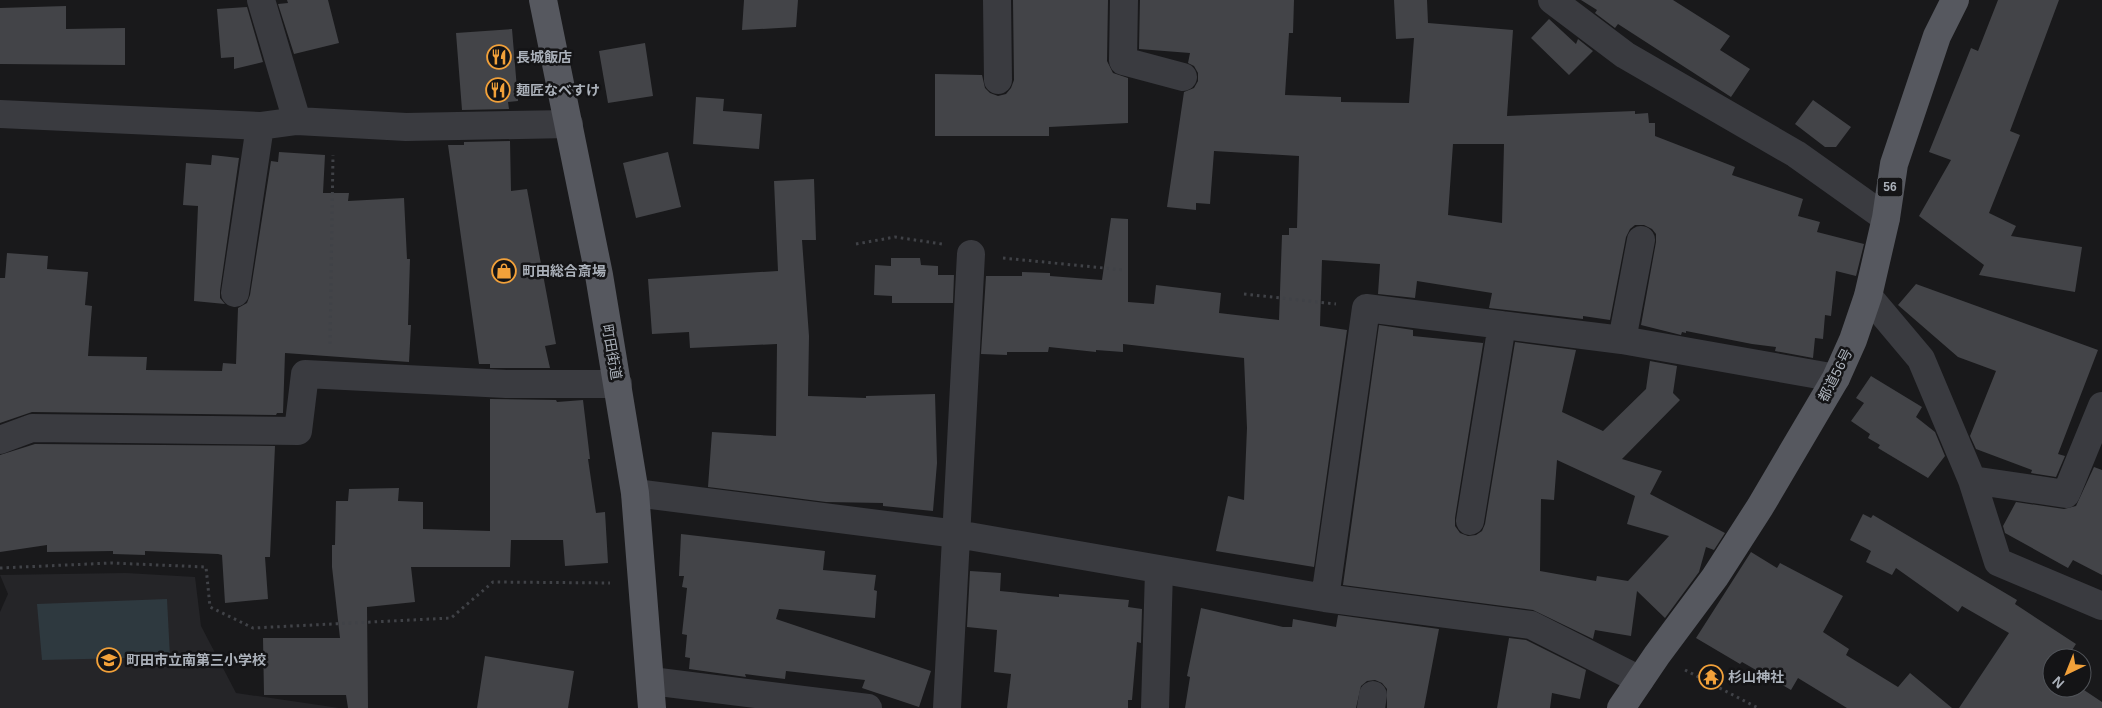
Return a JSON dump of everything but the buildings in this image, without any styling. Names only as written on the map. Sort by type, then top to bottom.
[{"type":"main road","name":"町田街道","points":[[543,0],[569,124],[618,384],[635,493],[652,708]]},
{"type":"main road","name":"都道56号","points":[[1624,707],[1657,655],[1715,577],[1760,507],[1836,378],[1853,340],[1868,296],[1886,218],[1894,164],[1937,36],[1955,0]]},
{"type":"street","points":[[261,0],[297,121]]},
{"type":"street","points":[[997,0],[998,80]]},
{"type":"street","points":[[1124,0],[1123,61],[1183,77]]},
{"type":"street","points":[[1552,0],[1625,55],[1796,154],[1886,218]]},
{"type":"street","points":[[0,114],[260,126],[297,121],[406,127],[569,124]]},
{"type":"street","points":[[236,293],[260,126]]},
{"type":"street","points":[[1622,340],[1641,240]]},
{"type":"street","points":[[947,708],[958,534],[971,254]]},
{"type":"street","points":[[1868,296],[1921,359],[1972,480],[1998,562],[2102,606]]},
{"type":"street","points":[[1325,598],[1366,308],[1622,340],[1836,378]]},
{"type":"street","points":[[1470,521],[1502,325]]},
{"type":"street","points":[[0,440],[32,428],[298,431],[305,374],[506,384],[618,384]]},
{"type":"street","points":[[1972,480],[2066,494],[2102,406]]},
{"type":"street","points":[[635,493],[958,534],[1159,571],[1325,598],[1531,625],[1640,680]]},
{"type":"street","points":[[1154,708],[1159,571]]},
{"type":"street","points":[[651,681],[868,708]]},
{"type":"path","points":[[329,375],[334,123]]},
{"type":"path","points":[[1244,294],[1366,308]]},
{"type":"path","points":[[0,568],[111,563],[206,567],[210,607],[253,628],[451,618],[493,582],[643,584]]},
{"type":"path","points":[[1657,655],[1758,708]]},
{"type":"shaded area","name":"町田市立南第三小学校","points":[[126,573],[195,577],[201,626],[236,693],[339,708],[0,708],[0,612],[8,594],[0,575]]},
{"type":"shaded area","points":[[167,599],[170,657],[42,660],[37,604]]},
{"type":"place","name":"長城飯店","points":[[499,57]]},
{"type":"place","name":"麺匠なべすけ","points":[[498,90]]},
{"type":"place","name":"町田総合斎場","points":[[504,271]]},
{"type":"place","name":"町田市立南第三小学校","points":[[109,660]]},
{"type":"place","name":"杉山神社","points":[[1711,677]]}]
